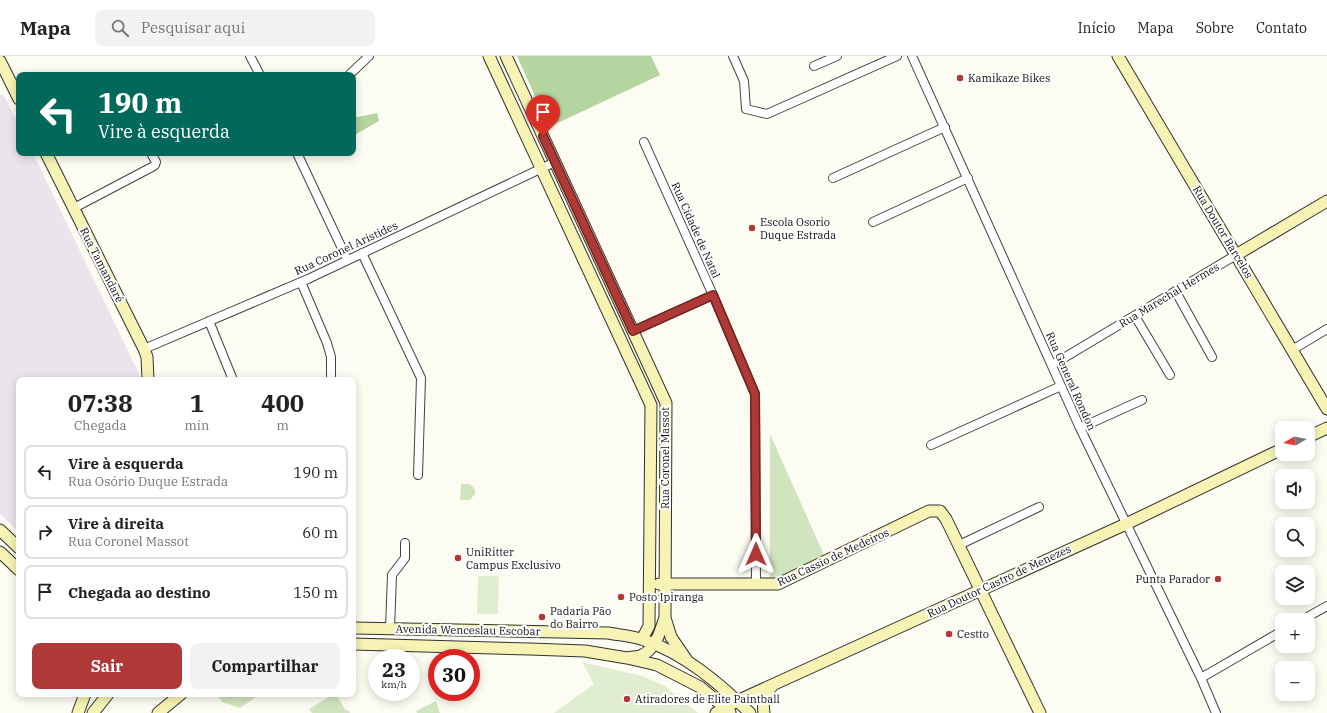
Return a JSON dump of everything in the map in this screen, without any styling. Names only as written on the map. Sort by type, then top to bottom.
[{"type":"street","points":[[250,56],[258,72]]},
{"type":"street","points":[[352,72],[369,56]]},
{"type":"street","name":"Rua Coronel Massot","points":[[489,56],[651,404],[649,626],[642,639]]},
{"type":"street","name":"Rua Coronel Massot","points":[[506,56],[666,403],[665,617],[655,644]]},
{"type":"street","points":[[732,56],[744,81],[746,109],[767,114],[897,56]]},
{"type":"street","points":[[814,66],[837,56]]},
{"type":"street","name":"Rua General Rondon","points":[[912,56],[1080,428],[1201,678],[1216,713]]},
{"type":"street","name":"Rua Doutor Barcelos","points":[[1118,56],[1327,409]]},
{"type":"street","points":[[0,61],[16,93]]},
{"type":"street","points":[[833,178],[945,127]]},
{"type":"street","name":"Rua Cidade de Natal","points":[[644,142],[713,295],[755,394],[756,584]]},
{"type":"street","name":"Rua Tamandaré","points":[[48,156],[148,357],[148,377]]},
{"type":"street","points":[[74,208],[152,168],[156,162],[153,156]]},
{"type":"street","points":[[298,156],[347,259]]},
{"type":"street","name":"Rua Coronel Aristides","points":[[144,349],[301,282],[555,162]]},
{"type":"street","points":[[873,222],[968,178]]},
{"type":"street","name":"Rua Marechal Hermes","points":[[1052,365],[1327,201]]},
{"type":"street","points":[[362,253],[421,378],[418,475]]},
{"type":"street","points":[[301,282],[327,343],[331,356],[332,377]]},
{"type":"street","points":[[1176,292],[1212,357]]},
{"type":"street","points":[[633,331],[713,295]]},
{"type":"street","points":[[1135,316],[1170,375]]},
{"type":"street","points":[[209,321],[232,377]]},
{"type":"street","points":[[1292,350],[1327,329]]},
{"type":"street","points":[[930,445],[1061,386]]},
{"type":"street","points":[[1080,428],[1142,400]]},
{"type":"street","points":[[1315,434],[1327,428]]},
{"type":"street","name":"Rua Doutor Castro de Menezes","points":[[724,711],[738,701],[774,684],[1126,524],[1275,452]]},
{"type":"street","points":[[1039,507],[959,545],[1040,713]]},
{"type":"street","name":"Rua Cassio de Medeiros","points":[[650,584],[778,584],[929,511],[940,511],[946,519],[959,545]]},
{"type":"street","points":[[0,530],[16,545]]},
{"type":"street","points":[[390,629],[392,575],[404,558],[405,543]]},
{"type":"street","points":[[0,552],[16,567]]},
{"type":"street","points":[[1314,613],[1327,606]]},
{"type":"street","points":[[665,617],[671,636],[689,663]]},
{"type":"street","name":"Avenida Wenceslau Escobar","points":[[356,628],[608,633],[642,639],[655,644],[689,663],[738,701],[750,713]]},
{"type":"street","points":[[1201,678],[1275,635]]},
{"type":"street","name":"Avenida Wenceslau Escobar","points":[[356,644],[585,651],[627,658],[657,665],[700,687],[724,711]]},
{"type":"street","points":[[627,658],[645,654],[655,644]]},
{"type":"street","points":[[764,713],[764,698],[774,684]]},
{"type":"street","points":[[700,687],[707,694],[711,703],[712,713]]},
{"type":"street","points":[[78,713],[84,697]]},
{"type":"street","points":[[93,713],[106,697]]},
{"type":"street","points":[[158,713],[177,697]]},
{"type":"shaded area","points":[[3,94],[16,119],[16,156],[34,156],[141,377],[16,377],[16,529],[0,514],[0,95]]},
{"type":"green space","points":[[517,56],[651,56],[660,75],[549,127]]},
{"type":"green space","points":[[377,113],[379,121],[356,134],[356,117]]},
{"type":"green space","points":[[770,434],[825,557],[787,576],[770,579]]},
{"type":"green space","points":[[461,484],[470,484],[475,489],[475,494],[470,500],[460,500]]},
{"type":"green space","points":[[478,576],[499,576],[498,614],[477,614]]},
{"type":"green space","name":"Atiradores de Elite Paintball","points":[[582,662],[642,676],[663,685],[698,713],[554,713],[594,684]]},
{"type":"green space","points":[[219,697],[256,697],[240,708],[222,702]]},
{"type":"green space","points":[[329,697],[338,697],[346,711],[348,710],[350,713],[312,713],[309,709]]},
{"type":"green space","points":[[436,701],[440,713],[417,713],[416,711]]},
{"type":"place","name":"Kamikaze Bikes","points":[[960,78]]},
{"type":"place","name":"Escola Osorio Duque Estrada","points":[[752,228]]},
{"type":"place","name":"UniRitter Campus Exclusivo","points":[[458,558]]},
{"type":"place","name":"Punta Parador","points":[[1218,579]]},
{"type":"place","name":"Posto Ipiranga","points":[[621,597]]},
{"type":"place","name":"Padaria Pão do Bairro","points":[[542,617]]},
{"type":"place","name":"Cestto","points":[[949,634]]},
{"type":"place","name":"Atiradores de Elite Paintball","points":[[627,699]]},
{"type":"route","points":[[543,136],[633,331],[713,295],[755,394],[756,554]]}]
